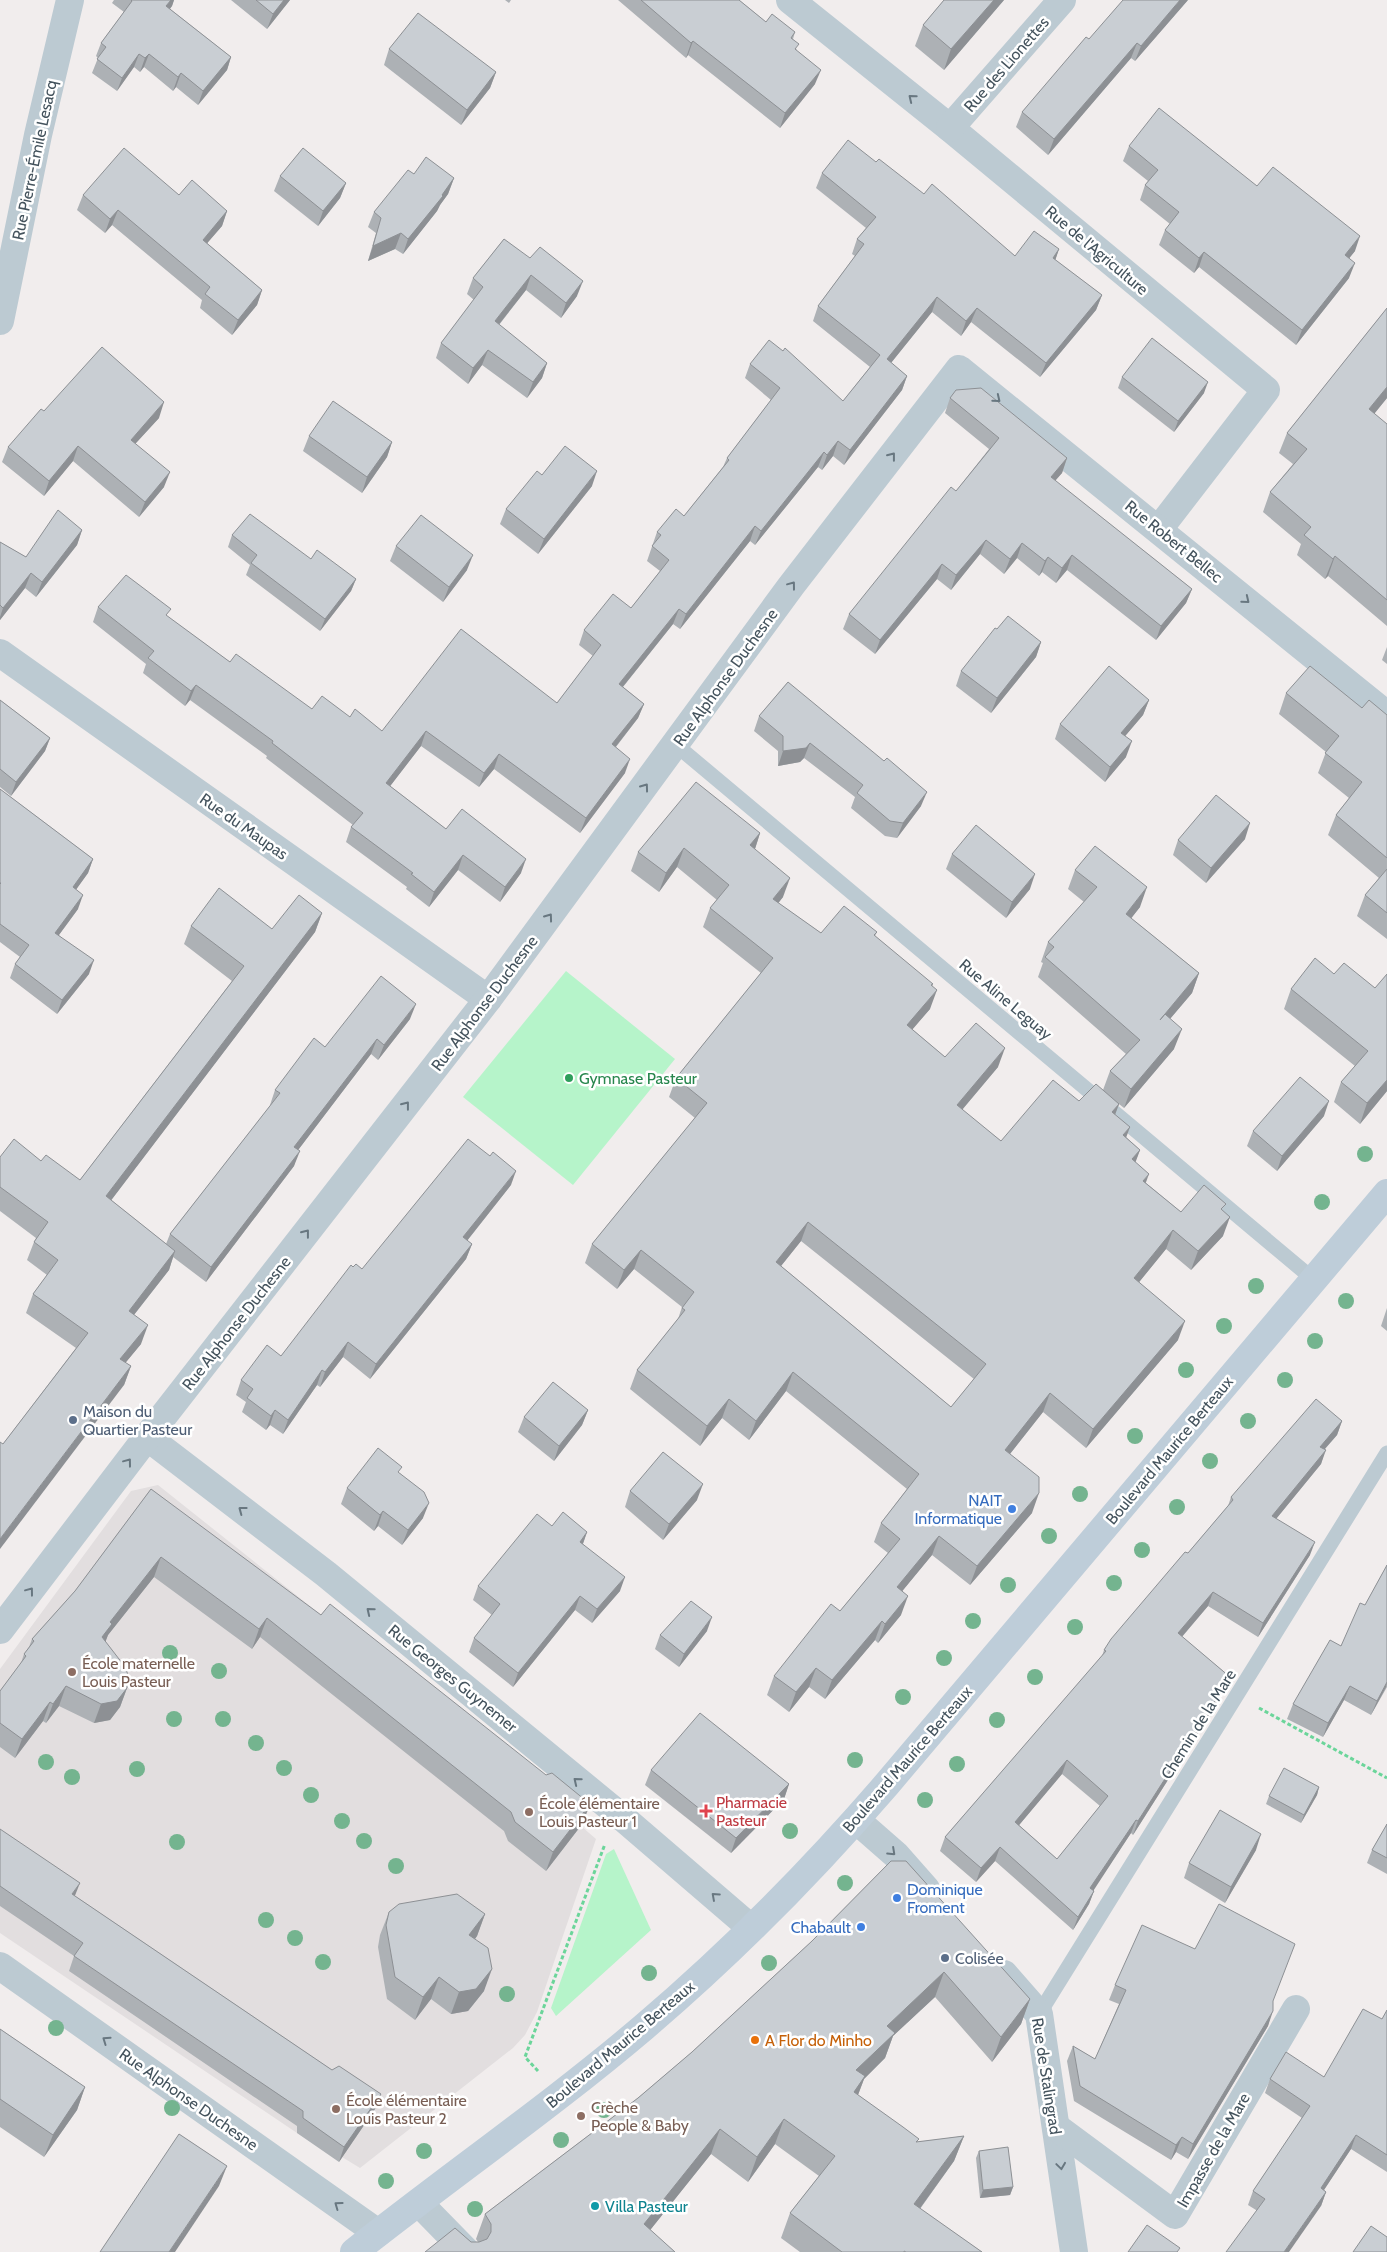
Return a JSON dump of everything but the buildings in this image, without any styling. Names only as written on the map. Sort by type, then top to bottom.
[{"type":"street","name":"Rue Pierre-Émile Lesacq","points":[[0,321],[38,134],[70,0]]},
{"type":"street","name":"Rue de l'Agriculture","points":[[790,0],[950,128],[1266,390],[1159,529]]},
{"type":"street","name":"Rue des Lionettes","points":[[950,128],[1062,0]]},
{"type":"street","name":"Rue Robert Bellec","points":[[959,369],[1387,715]]},
{"type":"street","name":"Rue Alphonse Duchesne","points":[[0,1630],[147,1437],[488,999],[791,586],[959,369]]},
{"type":"street","name":"Rue du Maupas","points":[[0,653],[488,999]]},
{"type":"street","name":"Boulevard Maurice Berteaux","points":[[354,2252],[559,2095],[644,2027],[751,1928],[856,1820],[1387,1193]]},
{"type":"street","name":"Rue Georges Guynemer","points":[[147,1437],[326,1574],[616,1813],[751,1928]]},
{"type":"street","points":[[856,1820],[896,1855],[942,1906]]},
{"type":"street","name":"Rue de Stalingrad","points":[[987,1956],[1039,2014],[1074,2252]]},
{"type":"street","name":"Rue Alphonse Duchesne","points":[[0,1966],[378,2233]]},
{"type":"street","name":"Impasse de la Mare","points":[[1056,2127],[1175,2215],[1296,2009]]},
{"type":"street","points":[[419,2202],[467,2252]]},
{"type":"lane","name":"Rue Aline Leguay","points":[[676,745],[1313,1279]]},
{"type":"lane","name":"Chemin de la Mare","points":[[1039,2014],[1387,1453]]},
{"type":"path","points":[[1237,1695],[1387,1778]]},
{"type":"path","points":[[559,2095],[526,2056],[616,1813]]},
{"type":"shaded area","points":[[158,1485],[579,1820],[581,1826],[596,1839],[537,2012],[525,2035],[513,2048],[360,2168],[342,2157],[337,2159],[297,2133],[0,1933],[0,1669],[131,1491]]},
{"type":"green space","name":"Gymnase Pasteur","points":[[566,971],[675,1059],[573,1185],[463,1097]]},
{"type":"green space","points":[[614,1849],[651,1930],[556,2016],[551,2008],[606,1854]]},
{"type":"place","name":"Gymnase Pasteur","points":[[569,1078]]},
{"type":"place","name":"Maison du Quartier Pasteur","points":[[73,1420]]},
{"type":"place","name":"NAIT Informatique","points":[[1012,1509]]},
{"type":"place","name":"École maternelle Louis Pasteur","points":[[72,1672]]},
{"type":"place","name":"Pharmacie Pasteur","points":[[706,1811]]},
{"type":"place","name":"École élémentaire Louis Pasteur 1","points":[[529,1812]]},
{"type":"place","name":"Dominique Froment","points":[[897,1898]]},
{"type":"place","name":"Chabault","points":[[861,1927]]},
{"type":"place","name":"Colisée","points":[[945,1958]]},
{"type":"place","name":"A Flor do Minho","points":[[755,2040]]},
{"type":"place","name":"École élémentaire Louis Pasteur 2","points":[[336,2109]]},
{"type":"place","name":"Crèche People & Baby","points":[[581,2116]]},
{"type":"place","name":"Villa Pasteur","points":[[595,2206]]}]
